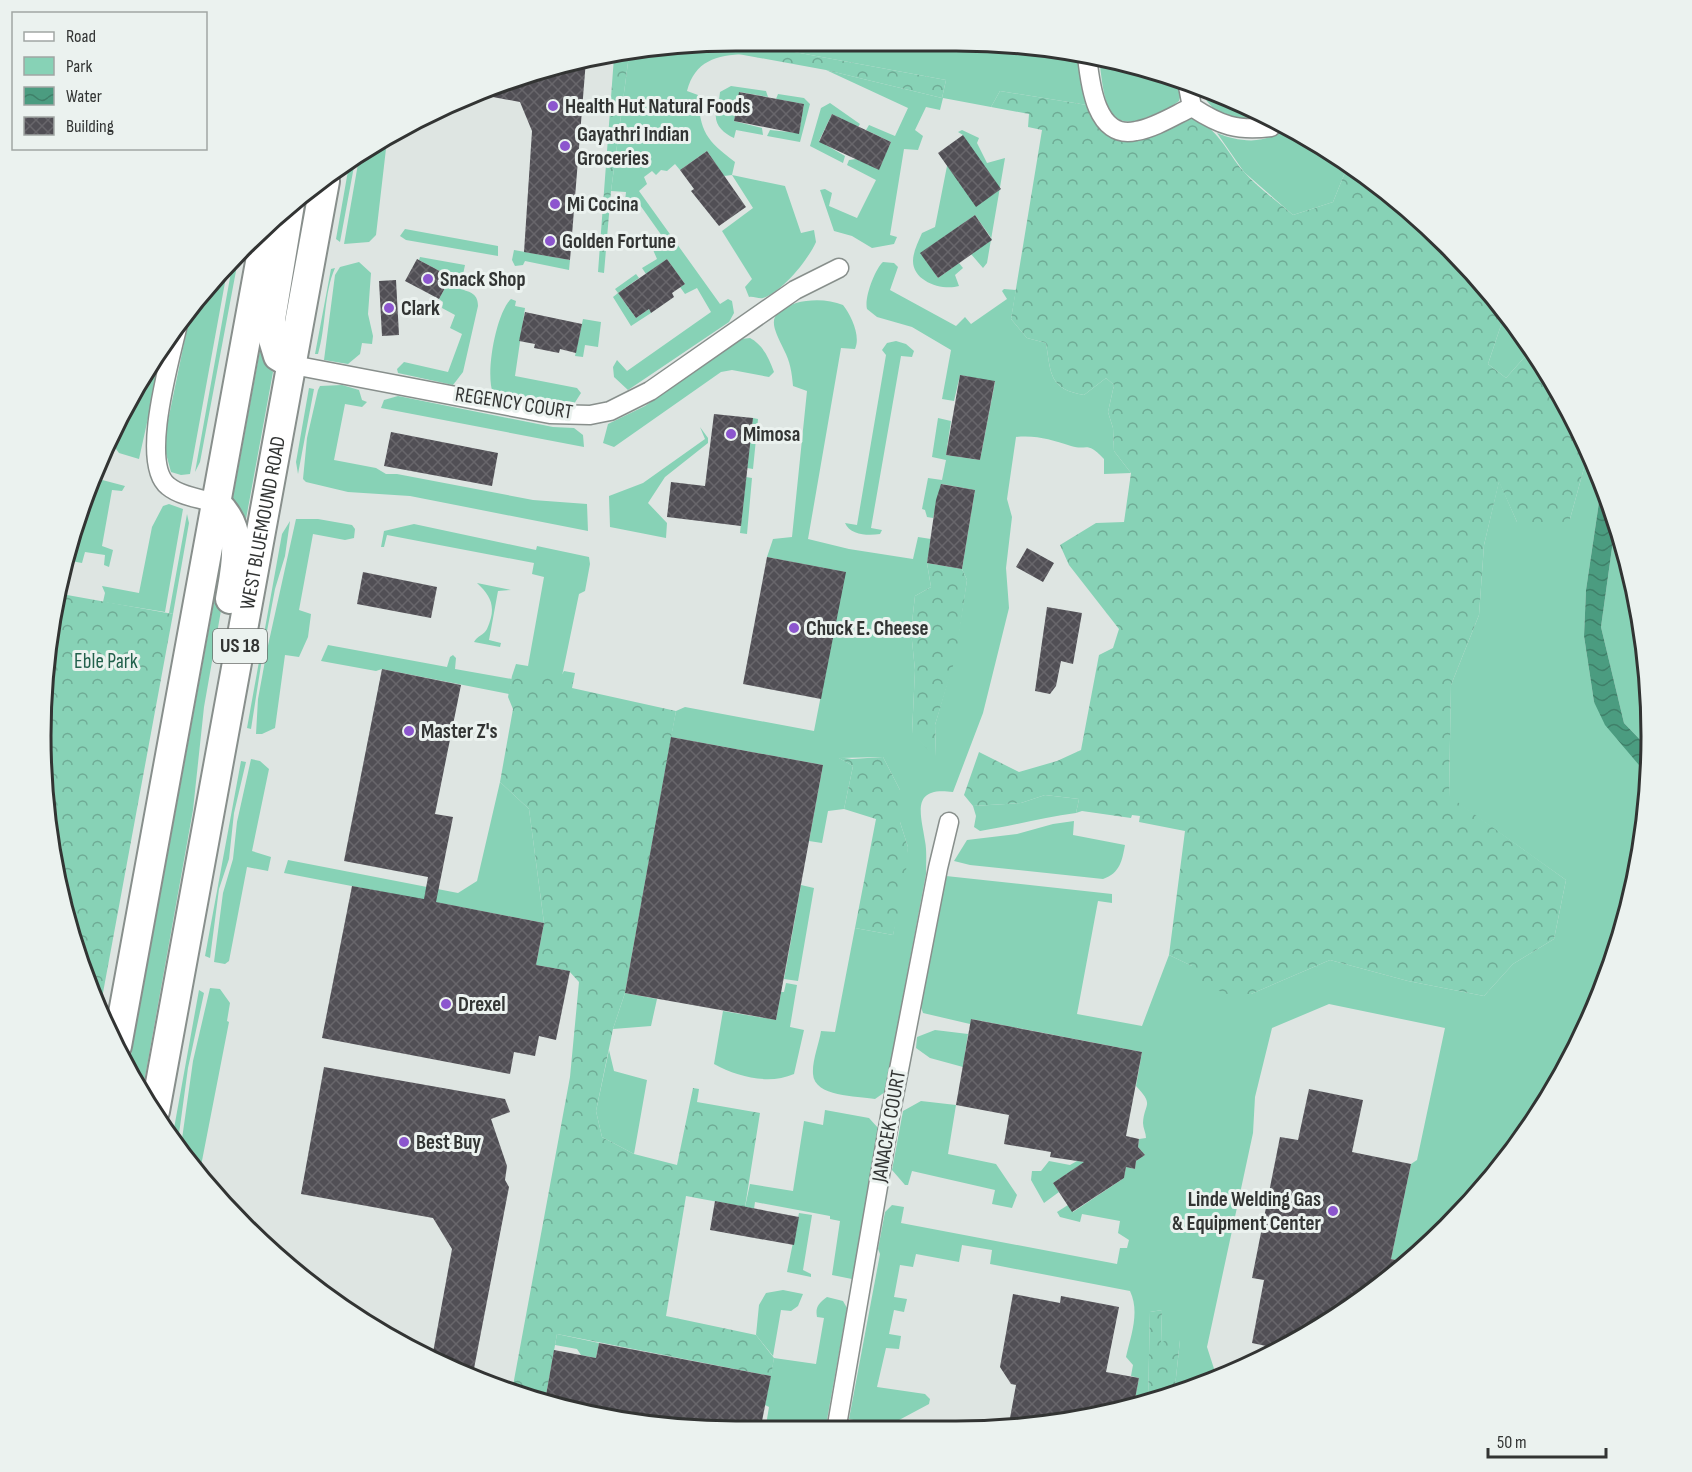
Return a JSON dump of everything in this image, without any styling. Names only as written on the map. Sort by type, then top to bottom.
[{"type":"main road","name":"WEST BLUEMOUND ROAD","points":[[157,1102],[293,365],[322,191]]},
{"type":"main road","points":[[288,218],[271,319],[273,342],[278,356],[293,365]]},
{"type":"main road","name":"US 18","points":[[119,1033],[264,240]]},
{"type":"main road","points":[[209,813],[210,707],[235,572],[236,546],[234,528],[228,515],[216,503]]},
{"type":"street","points":[[1089,64],[1101,118],[1113,129],[1128,133],[1138,131],[1192,107]]},
{"type":"street","points":[[1189,92],[1192,107],[1218,124],[1249,129],[1269,127]]},
{"type":"street","name":"REGENCY COURT","points":[[293,365],[550,414],[590,415],[610,411],[650,391],[795,290],[839,268]]},
{"type":"street","points":[[174,345],[156,430],[159,474],[167,486],[216,503]]},
{"type":"street","name":"JANACEK COURT","points":[[838,1421],[891,1111],[949,822]]},
{"type":"green space","points":[[723,51],[789,51],[946,80],[942,98],[826,70]]},
{"type":"green space","points":[[727,51],[745,54],[716,58],[701,66],[695,73],[687,91],[698,95],[706,134],[735,162],[732,175],[724,176],[707,151],[680,170],[675,164],[667,171],[661,170],[656,175],[652,171],[644,177],[647,184],[639,191],[720,304],[728,299],[732,301],[734,313],[729,322],[628,390],[614,377],[613,367],[617,360],[627,371],[711,312],[697,288],[685,294],[680,287],[685,284],[667,259],[646,274],[642,268],[657,259],[651,245],[662,236],[640,205],[624,210],[626,192],[611,191],[628,60],[691,52]]},
{"type":"green space","points":[[789,51],[1001,52],[1080,62],[1087,105],[1000,91],[991,107],[943,98],[940,110],[926,107],[915,130],[923,136],[918,150],[904,149],[890,235],[897,237],[894,244],[872,248],[852,236],[834,231],[820,190],[825,189],[832,193],[829,206],[857,218],[876,180],[847,165],[849,160],[856,159],[879,169],[891,142],[866,130],[869,125],[895,136],[908,108],[826,70],[942,98],[946,80]]},
{"type":"green space","points":[[628,60],[611,191],[604,273],[598,272],[614,62]]},
{"type":"green space","points":[[1100,66],[1176,87],[1180,89],[1181,93],[1179,101],[1169,108],[1135,121],[1123,121],[1109,108]]},
{"type":"green space","points":[[731,86],[766,91],[768,97],[740,92],[737,103],[719,100],[720,92]]},
{"type":"green space","points":[[1000,91],[1087,105],[1096,123],[1106,134],[1118,139],[1131,140],[1159,132],[1189,118],[1214,133],[1249,178],[1293,215],[1333,202],[1345,172],[1408,221],[1471,284],[1502,323],[1488,364],[1506,378],[1526,355],[1549,394],[1585,465],[1570,519],[1539,533],[1517,522],[1499,482],[1484,545],[1479,615],[1451,685],[1449,796],[1566,880],[1554,939],[1513,964],[1484,996],[1408,981],[1330,960],[1251,994],[1227,994],[1189,979],[1192,966],[1169,955],[1185,831],[1139,822],[1140,816],[1132,815],[1131,818],[1082,811],[1076,813],[1079,799],[1045,795],[1021,803],[973,806],[964,795],[979,752],[1019,772],[1057,761],[1081,750],[1099,655],[1113,648],[1119,629],[1069,565],[1060,545],[1096,523],[1124,522],[1131,473],[1114,451],[1113,428],[1108,412],[1114,385],[1106,378],[1084,395],[1064,389],[1058,384],[1051,371],[1046,343],[1027,338],[1011,319],[1042,130],[1028,127],[1029,114],[991,107]]},
{"type":"green space","points":[[778,94],[804,98],[810,104],[800,142],[767,136],[770,130],[799,133],[804,104],[776,99]]},
{"type":"green space","points":[[1206,98],[1253,119],[1226,116]]},
{"type":"green space","points":[[830,103],[860,124],[858,127],[832,114],[819,141],[845,156],[843,163],[810,146],[821,108]]},
{"type":"green space","points":[[716,112],[735,116],[734,121],[762,128],[763,135],[736,130],[734,138],[720,128],[716,121]]},
{"type":"green space","points":[[962,130],[979,138],[977,143],[987,163],[1005,158],[991,238],[975,215],[921,253],[938,278],[959,263],[963,268],[955,275],[959,286],[937,286],[918,274],[914,268],[913,258],[922,233],[935,227],[947,166],[963,135],[958,132]]},
{"type":"green space","points":[[1278,132],[1345,172],[1333,202],[1293,215],[1244,172],[1217,133],[1244,140],[1271,137]]},
{"type":"green space","points":[[386,147],[376,235],[369,242],[344,244],[358,164]]},
{"type":"green space","points":[[354,167],[340,242],[336,239],[348,171]]},
{"type":"green space","points":[[732,175],[785,186],[801,233],[814,230],[816,242],[801,266],[778,289],[763,298],[749,297],[745,287],[752,279],[722,231],[753,208]]},
{"type":"green space","points":[[405,229],[498,246],[498,256],[406,240],[400,236]]},
{"type":"green space","points":[[991,240],[987,263],[983,268],[971,254]]},
{"type":"green space","points":[[514,250],[570,260],[569,270],[525,261],[523,265],[515,266],[512,260]]},
{"type":"green space","points":[[420,257],[465,265],[460,289],[473,294],[478,302],[463,372],[453,385],[398,373],[397,369],[404,362],[448,372],[462,334],[450,328],[455,315],[442,308],[443,302],[439,299],[451,277],[419,260]]},
{"type":"green space","points":[[359,262],[371,273],[368,314],[373,336],[372,344],[362,343],[360,354],[348,364],[324,360],[335,275],[340,267]]},
{"type":"green space","points":[[883,262],[894,263],[898,267],[890,290],[956,326],[965,317],[971,324],[1007,299],[1002,291],[1004,289],[1016,290],[1011,319],[1027,338],[1046,343],[1051,371],[1058,384],[1064,389],[1084,395],[1106,378],[1114,385],[1108,412],[1113,428],[1114,451],[1131,473],[1104,474],[1104,459],[1087,447],[1077,447],[1038,437],[1016,437],[1007,499],[1012,517],[1006,568],[1009,608],[983,713],[953,792],[930,793],[921,804],[926,874],[885,1092],[875,1099],[828,1091],[815,1082],[813,1069],[821,1031],[835,1032],[855,928],[893,935],[908,847],[900,822],[900,790],[883,757],[839,758],[853,766],[844,809],[828,811],[822,843],[809,841],[823,765],[671,737],[676,711],[685,707],[814,731],[845,572],[767,557],[773,539],[792,537],[807,391],[793,386],[789,363],[775,327],[775,316],[786,307],[813,300],[843,305],[852,320],[857,344],[855,349],[841,348],[808,539],[849,549],[913,559],[918,537],[931,539],[927,563],[931,587],[915,596],[911,631],[915,670],[912,733],[936,756],[935,725],[955,656],[967,580],[962,569],[975,490],[942,484],[933,518],[927,517],[925,510],[922,509],[928,478],[942,480],[946,460],[932,457],[938,418],[951,421],[946,455],[980,460],[995,382],[960,375],[954,401],[942,399],[951,350],[912,327],[877,317],[867,309],[871,284]]},
{"type":"green space","points":[[237,268],[200,462],[195,472],[231,274]]},
{"type":"green space","points":[[335,268],[329,288],[321,344],[318,354],[315,354],[331,269]]},
{"type":"green space","points":[[636,274],[639,278],[618,293],[615,289]]},
{"type":"green space","points":[[226,279],[190,474],[181,475],[171,472],[165,450],[165,435],[188,326]]},
{"type":"green space","points":[[618,293],[636,318],[649,309],[651,313],[631,326],[613,297]]},
{"type":"green space","points":[[511,299],[516,301],[515,306],[525,308],[515,376],[577,388],[581,393],[574,404],[560,406],[493,393],[490,372],[493,344],[501,317]]},
{"type":"green space","points":[[583,319],[601,322],[598,347],[585,345],[583,357],[575,356]]},
{"type":"green space","points":[[1502,323],[1526,355],[1506,378],[1488,364]]},
{"type":"green space","points":[[750,338],[759,344],[768,357],[774,372],[769,377],[732,370],[721,372],[614,447],[603,443],[608,424],[645,406],[741,339]]},
{"type":"green space","points":[[896,341],[906,344],[914,351],[912,357],[901,356],[871,528],[882,530],[880,534],[860,534],[851,530],[845,523],[857,525],[886,355],[882,350],[887,343]]},
{"type":"green space","points":[[260,350],[273,372],[244,530],[232,502]]},
{"type":"green space","points":[[160,366],[139,459],[119,453],[116,449],[122,433]]},
{"type":"green space","points":[[342,385],[359,390],[362,400],[367,402],[362,407],[345,404],[334,460],[376,468],[386,474],[397,474],[533,500],[587,504],[588,531],[410,496],[348,492],[306,482],[303,479],[307,438],[318,390],[320,386]]},
{"type":"green space","points":[[309,388],[314,389],[298,474],[296,462]]},
{"type":"green space","points":[[398,396],[553,427],[574,428],[583,435],[584,447],[381,408],[384,400]]},
{"type":"green space","points":[[753,418],[758,419],[753,469],[747,468]]},
{"type":"green space","points":[[700,427],[708,438],[708,443],[665,477],[648,503],[667,523],[666,538],[610,527],[609,496],[643,483],[705,439]]},
{"type":"green space","points":[[1585,465],[1599,501],[1586,590],[1584,636],[1594,702],[1640,765],[1635,825],[1618,913],[1589,998],[1570,1039],[1526,1117],[1471,1188],[1408,1251],[1396,1260],[1391,1259],[1411,1164],[1417,1160],[1445,1028],[1329,1004],[1272,1028],[1255,1097],[1253,1133],[1207,1347],[1215,1370],[1175,1385],[1180,1340],[1161,1344],[1162,1310],[1150,1312],[1148,1393],[1135,1397],[1139,1378],[1131,1376],[1133,1365],[1126,1357],[1134,1315],[1130,1291],[990,1264],[992,1250],[962,1245],[959,1262],[916,1254],[913,1267],[900,1265],[894,1297],[907,1299],[904,1312],[894,1310],[889,1334],[901,1336],[899,1349],[886,1348],[877,1387],[925,1394],[930,1399],[929,1404],[897,1421],[849,1419],[880,1254],[878,1249],[885,1212],[892,1205],[904,1207],[901,1223],[1117,1264],[1120,1248],[1127,1248],[1129,1240],[1118,1233],[1120,1221],[1082,1214],[1080,1222],[1060,1217],[1057,1212],[1068,1205],[1073,1212],[1124,1178],[1126,1167],[1135,1169],[1136,1161],[1145,1155],[1138,1147],[1139,1139],[1146,1138],[1143,1123],[1147,1101],[1136,1086],[1142,1052],[972,1019],[970,1024],[923,1013],[921,1007],[946,876],[1112,894],[1112,903],[1098,901],[1077,1014],[1142,1026],[1169,955],[1251,994],[1330,960],[1408,981],[1484,996],[1513,964],[1554,939],[1566,880],[1449,797],[1451,685],[1479,615],[1484,545],[1499,481],[1517,522],[1570,519]]},
{"type":"green space","points":[[746,477],[752,478],[747,534],[740,533]]},
{"type":"green space","points":[[101,480],[125,486],[122,491],[112,490],[102,546],[113,550],[109,567],[104,565],[105,555],[85,552],[82,563],[73,561]]},
{"type":"green space","points":[[169,504],[183,509],[165,612],[103,602],[105,593],[102,586],[139,593],[152,527],[163,506]]},
{"type":"green space","points":[[187,514],[189,523],[173,614],[169,613]]},
{"type":"green space","points":[[296,519],[318,519],[352,525],[355,529],[354,538],[345,540],[313,534],[299,610],[311,614],[308,637],[299,657],[285,655],[275,728],[262,734],[256,734],[258,699],[267,650]]},
{"type":"green space","points":[[290,521],[285,556],[275,589],[263,652],[251,729],[247,728],[282,534]]},
{"type":"green space","points":[[414,524],[536,550],[537,546],[589,557],[590,564],[585,591],[579,594],[562,676],[512,676],[516,664],[528,666],[544,577],[532,574],[534,563],[387,535],[384,547],[381,547],[384,531]]},
{"type":"green space","points":[[226,536],[229,565],[204,707],[193,810],[144,1080],[131,1055]]},
{"type":"green space","points":[[1613,542],[1628,602],[1635,647],[1640,691],[1641,741],[1624,723],[1601,627]]},
{"type":"green space","points":[[927,563],[962,569],[967,580],[956,656],[935,725],[936,757],[912,734],[915,670],[911,631],[915,596],[931,587]]},
{"type":"green space","points":[[477,583],[511,590],[498,591],[489,640],[501,643],[500,647],[474,642],[486,631],[492,614],[489,597]]},
{"type":"green space","name":"Eble Park","points":[[66,595],[173,614],[102,996],[74,913],[64,870],[52,781],[52,691],[64,602]]},
{"type":"green space","points":[[328,645],[447,667],[453,655],[456,658],[455,669],[512,679],[509,694],[382,669],[376,671],[321,661]]},
{"type":"green space","points":[[564,671],[575,673],[572,688],[676,711],[625,993],[613,1029],[596,1111],[602,1137],[634,1154],[677,1165],[693,1088],[699,1089],[697,1102],[760,1113],[745,1207],[686,1196],[666,1316],[756,1335],[774,1358],[771,1376],[557,1334],[546,1394],[513,1384],[570,1077],[579,982],[569,971],[536,965],[544,923],[529,809],[500,782],[513,709],[508,697],[512,676],[561,676]]},
{"type":"green space","points":[[837,757],[852,759],[883,757],[900,790],[900,822],[908,847],[905,883],[893,935],[855,928],[876,819],[844,809],[853,766]]},
{"type":"green space","points":[[251,759],[260,761],[269,769],[252,851],[271,857],[268,871],[247,867],[229,961],[225,964],[214,962],[223,893],[233,859],[237,822]]},
{"type":"green space","points":[[241,761],[246,762],[234,813],[229,859],[219,889],[210,958],[205,956]]},
{"type":"green space","points":[[500,782],[529,809],[544,923],[284,873],[288,860],[458,893],[477,881]]},
{"type":"green space","points":[[1045,795],[1079,799],[1076,813],[980,831],[974,827],[976,816],[973,806],[1021,803]]},
{"type":"green space","points":[[1074,821],[1073,835],[1125,845],[1117,870],[1109,876],[1103,879],[970,865],[954,861],[967,840],[1017,834]]},
{"type":"green space","points":[[801,885],[814,888],[798,981],[784,979]]},
{"type":"green space","points":[[786,983],[797,985],[790,1027],[804,1030],[794,1074],[774,1079],[754,1078],[733,1073],[714,1064],[723,1011],[776,1020],[781,992],[784,992]]},
{"type":"green space","points":[[210,988],[220,989],[230,1003],[227,1021],[229,1022],[201,1164],[182,1138],[193,1061]]},
{"type":"green space","points":[[199,990],[204,993],[188,1068],[179,1134],[174,1128]]},
{"type":"green space","points":[[625,993],[657,999],[651,1026],[613,1029]]},
{"type":"green space","points":[[935,1030],[968,1034],[963,1067],[930,1058],[916,1048],[917,1037]]},
{"type":"green space","points":[[609,1050],[614,1071],[647,1080],[634,1154],[602,1137],[596,1111]]},
{"type":"green space","points":[[921,1101],[956,1105],[948,1154],[996,1164],[1017,1195],[1012,1208],[992,1204],[995,1190],[912,1171],[908,1185],[905,1185],[892,1170],[903,1111]]},
{"type":"green space","points":[[825,1110],[869,1118],[879,1129],[852,1279],[832,1275],[840,1221],[830,1219],[830,1216],[755,1202],[754,1209],[745,1207],[750,1184],[793,1191],[804,1121],[823,1125]]},
{"type":"green space","points":[[1049,1161],[1070,1165],[1077,1161],[1085,1162],[1053,1183],[1059,1192],[1044,1203],[1031,1180],[1032,1171],[1041,1171]]},
{"type":"green space","points":[[799,1213],[812,1215],[803,1270],[811,1274],[811,1277],[787,1272]]},
{"type":"green space","points":[[783,1290],[803,1294],[798,1306],[791,1311],[781,1310],[773,1356],[756,1335],[759,1305],[766,1293]]},
{"type":"green space","points":[[827,1297],[843,1301],[847,1308],[827,1421],[767,1421],[769,1407],[765,1405],[774,1358],[816,1364],[824,1318],[817,1317],[817,1308]]},
{"type":"green space","points":[[1162,1310],[1161,1343],[1170,1338],[1180,1340],[1175,1385],[1148,1393],[1150,1312]]},
{"type":"green space","points":[[557,1334],[599,1343],[596,1358],[581,1355],[577,1349],[555,1345]]},
{"type":"water","points":[[1599,501],[1613,542],[1601,627],[1624,723],[1641,741],[1640,767],[1605,725],[1594,702],[1584,636],[1586,590]]},
{"type":"building","points":[[585,68],[570,260],[524,252],[532,131],[520,102],[491,97],[516,87]]},
{"type":"building","points":[[739,92],[804,104],[799,134],[734,121]]},
{"type":"building","points":[[832,114],[891,142],[879,170],[819,142]]},
{"type":"building","points":[[963,135],[1001,189],[976,207],[938,153]]},
{"type":"building","points":[[707,151],[746,207],[719,226],[691,191],[694,189],[680,170]]},
{"type":"building","points":[[975,215],[992,240],[938,278],[920,253]]},
{"type":"building","name":"Snack Shop","points":[[417,259],[451,277],[439,299],[405,281]]},
{"type":"building","points":[[667,259],[685,284],[672,293],[674,297],[651,313],[649,309],[636,318],[618,293]]},
{"type":"building","name":"Clark","points":[[396,280],[399,335],[382,336],[379,281]]},
{"type":"building","points":[[525,312],[582,324],[576,353],[560,349],[559,353],[534,348],[535,344],[519,341]]},
{"type":"building","points":[[960,375],[995,381],[980,460],[946,455]]},
{"type":"building","points":[[714,414],[753,418],[741,526],[667,517],[671,482],[705,486]]},
{"type":"building","points":[[391,432],[498,453],[492,486],[384,466]]},
{"type":"building","points":[[941,484],[975,490],[962,569],[927,563],[936,500]]},
{"type":"building","points":[[1027,548],[1054,563],[1043,582],[1016,567]]},
{"type":"building","name":"Chuck E. Cheese","points":[[767,557],[846,572],[821,699],[743,684]]},
{"type":"building","points":[[363,572],[437,587],[431,618],[357,604]]},
{"type":"building","points":[[1047,607],[1082,613],[1073,664],[1061,661],[1056,686],[1050,694],[1035,691]]},
{"type":"building","name":"Drexel","points":[[382,669],[461,685],[435,814],[453,817],[436,902],[544,923],[536,965],[570,971],[556,1040],[539,1036],[535,1056],[514,1052],[510,1074],[322,1038],[352,886],[424,899],[428,877],[344,861]]},
{"type":"building","points":[[671,737],[823,765],[776,1020],[625,993]]},
{"type":"building","points":[[971,1019],[1142,1052],[1126,1136],[1139,1139],[1138,1147],[1145,1155],[1136,1161],[1135,1169],[1126,1167],[1124,1178],[1072,1212],[1053,1183],[1084,1162],[1050,1157],[1051,1152],[1004,1144],[1009,1115],[956,1105]]},
{"type":"building","name":"Best Buy","points":[[324,1067],[505,1099],[510,1112],[491,1119],[507,1166],[505,1180],[509,1187],[474,1369],[433,1350],[452,1249],[433,1218],[301,1194]]},
{"type":"building","name":"Linde Welding Gas & Equipment Center","points":[[1309,1089],[1363,1100],[1352,1152],[1411,1164],[1391,1259],[1396,1260],[1337,1306],[1266,1346],[1252,1343],[1264,1280],[1252,1278],[1280,1137],[1298,1140]]},
{"type":"building","points":[[715,1201],[799,1217],[794,1245],[710,1230]]},
{"type":"building","points":[[1013,1294],[1060,1303],[1061,1296],[1119,1307],[1106,1372],[1139,1378],[1135,1397],[1090,1408],[1010,1419],[1016,1385],[1011,1384],[1000,1367]]},
{"type":"building","points":[[599,1343],[771,1376],[762,1421],[691,1420],[647,1415],[602,1408],[546,1394],[554,1350],[596,1358]]},
{"type":"place","name":"Health Hut Natural Foods","points":[[553,106]]},
{"type":"place","name":"Gayathri Indian Groceries","points":[[565,146]]},
{"type":"place","name":"Mi Cocina","points":[[555,204]]},
{"type":"place","name":"Golden Fortune","points":[[550,241]]},
{"type":"place","name":"Snack Shop","points":[[428,279]]},
{"type":"place","name":"Clark","points":[[389,308]]},
{"type":"place","name":"Mimosa","points":[[731,434]]},
{"type":"place","name":"Chuck E. Cheese","points":[[794,628]]},
{"type":"place","name":"Master Z's","points":[[409,731]]},
{"type":"place","name":"Drexel","points":[[446,1004]]},
{"type":"place","name":"Best Buy","points":[[404,1142]]},
{"type":"place","name":"Linde Welding Gas & Equipment Center","points":[[1333,1211]]}]
